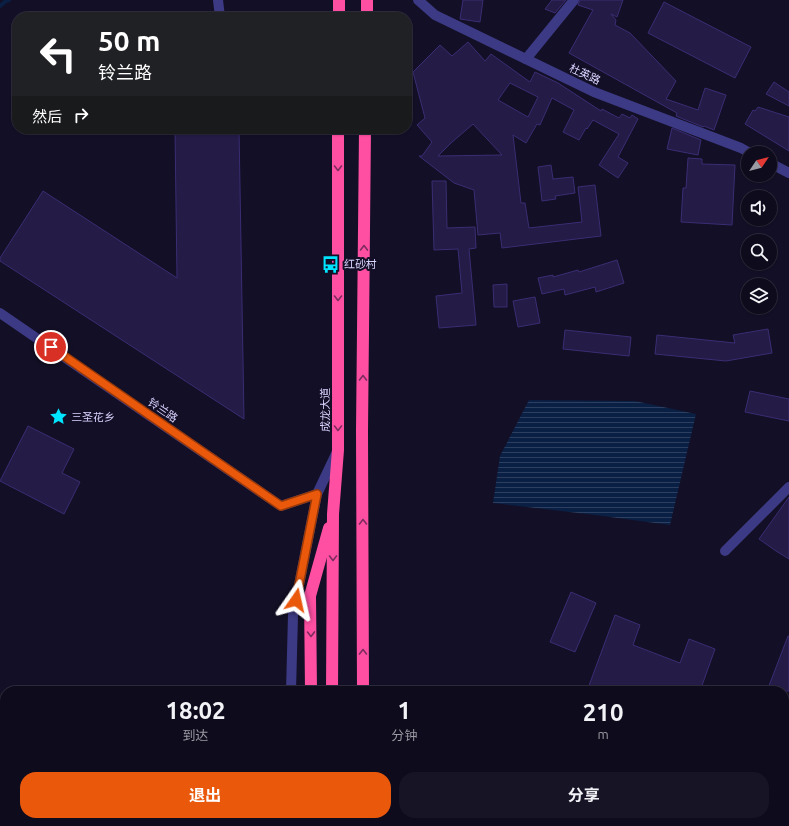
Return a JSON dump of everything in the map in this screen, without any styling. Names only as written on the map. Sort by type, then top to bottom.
[{"type":"highway","points":[[339,0],[339,12]]},
{"type":"highway","points":[[367,0],[367,12]]},
{"type":"highway","name":"成龙大道","points":[[332,686],[333,514],[338,450],[338,134]]},
{"type":"highway","points":[[363,686],[362,431],[366,134]]},
{"type":"highway","points":[[311,686],[310,596],[333,514]]},
{"type":"street","points":[[218,0],[219,12]]},
{"type":"street","name":"杜英路","points":[[418,0],[435,15],[594,92],[741,148]]},
{"type":"street","points":[[526,59],[574,0]]},
{"type":"street","points":[[777,167],[789,173]]},
{"type":"street","name":"铃兰路","points":[[0,313],[281,506],[317,494]]},
{"type":"street","points":[[291,686],[293,615],[317,494],[338,450]]},
{"type":"street","points":[[725,551],[789,487]]},
{"type":"water","points":[[529,400],[635,401],[696,414],[670,525],[493,503],[500,456]]},
{"type":"building","points":[[463,0],[483,0],[480,22],[460,19]]},
{"type":"building","points":[[552,0],[566,0],[555,13],[545,9]]},
{"type":"building","points":[[580,0],[623,0],[617,17],[611,14],[616,20],[615,25],[630,33],[676,81],[666,99],[698,110],[705,88],[726,95],[714,130],[676,116],[677,113],[569,53],[593,10],[578,5]]},
{"type":"building","points":[[664,2],[751,47],[735,78],[648,33]]},
{"type":"building","points":[[468,42],[485,61],[491,54],[530,82],[535,72],[558,83],[601,111],[602,109],[619,118],[622,114],[630,118],[632,115],[638,119],[618,157],[628,163],[618,178],[599,165],[619,134],[593,120],[579,140],[563,132],[574,110],[552,98],[540,125],[537,124],[526,143],[513,135],[521,203],[525,203],[529,228],[582,222],[578,187],[595,185],[601,236],[502,248],[500,233],[478,235],[474,190],[454,183],[419,156],[422,156],[432,142],[417,125],[425,118],[413,72],[440,45],[452,56]],"holes":[[[510,83],[538,97],[528,117],[498,100]],[[473,124],[502,155],[438,156],[451,143]]]},
{"type":"building","points":[[774,82],[789,92],[789,106],[766,94]]},
{"type":"building","points":[[758,107],[789,117],[789,151],[745,124],[753,110],[755,111]]},
{"type":"building","points":[[672,128],[701,140],[698,155],[667,149]]},
{"type":"building","points":[[175,134],[239,134],[244,419],[0,261],[0,258],[43,191],[177,278]]},
{"type":"building","points":[[688,158],[702,159],[702,164],[735,165],[732,225],[681,222],[683,188],[686,188]]},
{"type":"building","points":[[551,165],[553,179],[573,177],[575,193],[555,196],[556,199],[542,201],[538,167]]},
{"type":"building","points":[[432,181],[446,181],[447,228],[475,227],[476,248],[469,249],[476,325],[439,328],[436,296],[462,293],[458,249],[434,250]]},
{"type":"building","points":[[617,260],[624,283],[596,292],[595,287],[565,295],[564,289],[542,294],[538,278],[553,275],[553,277],[578,270],[579,272]]},
{"type":"building","points":[[507,284],[507,307],[494,307],[493,285]]},
{"type":"building","points":[[535,297],[540,323],[518,327],[513,301]]},
{"type":"building","points":[[768,329],[772,353],[726,361],[655,354],[657,335],[735,343],[733,335]]},
{"type":"building","points":[[565,330],[631,337],[629,356],[563,349]]},
{"type":"building","points":[[750,391],[789,399],[789,421],[745,412]]},
{"type":"building","points":[[28,426],[74,449],[62,473],[80,482],[64,514],[0,481]]},
{"type":"building","points":[[789,497],[789,559],[759,539]]},
{"type":"building","points":[[571,592],[596,603],[575,652],[550,642]]},
{"type":"building","points":[[615,615],[640,625],[633,645],[680,663],[689,639],[715,649],[702,686],[589,686]]},
{"type":"building","points":[[788,636],[789,636],[789,686],[769,686]]},
{"type":"waterway","points":[[0,6],[9,0]]},
{"type":"place","name":"红砂村","points":[[331,264]]},
{"type":"place","name":"三圣花乡","points":[[58,417]]},
{"type":"route","points":[[51,347],[281,506],[317,494],[296,600]]}]
